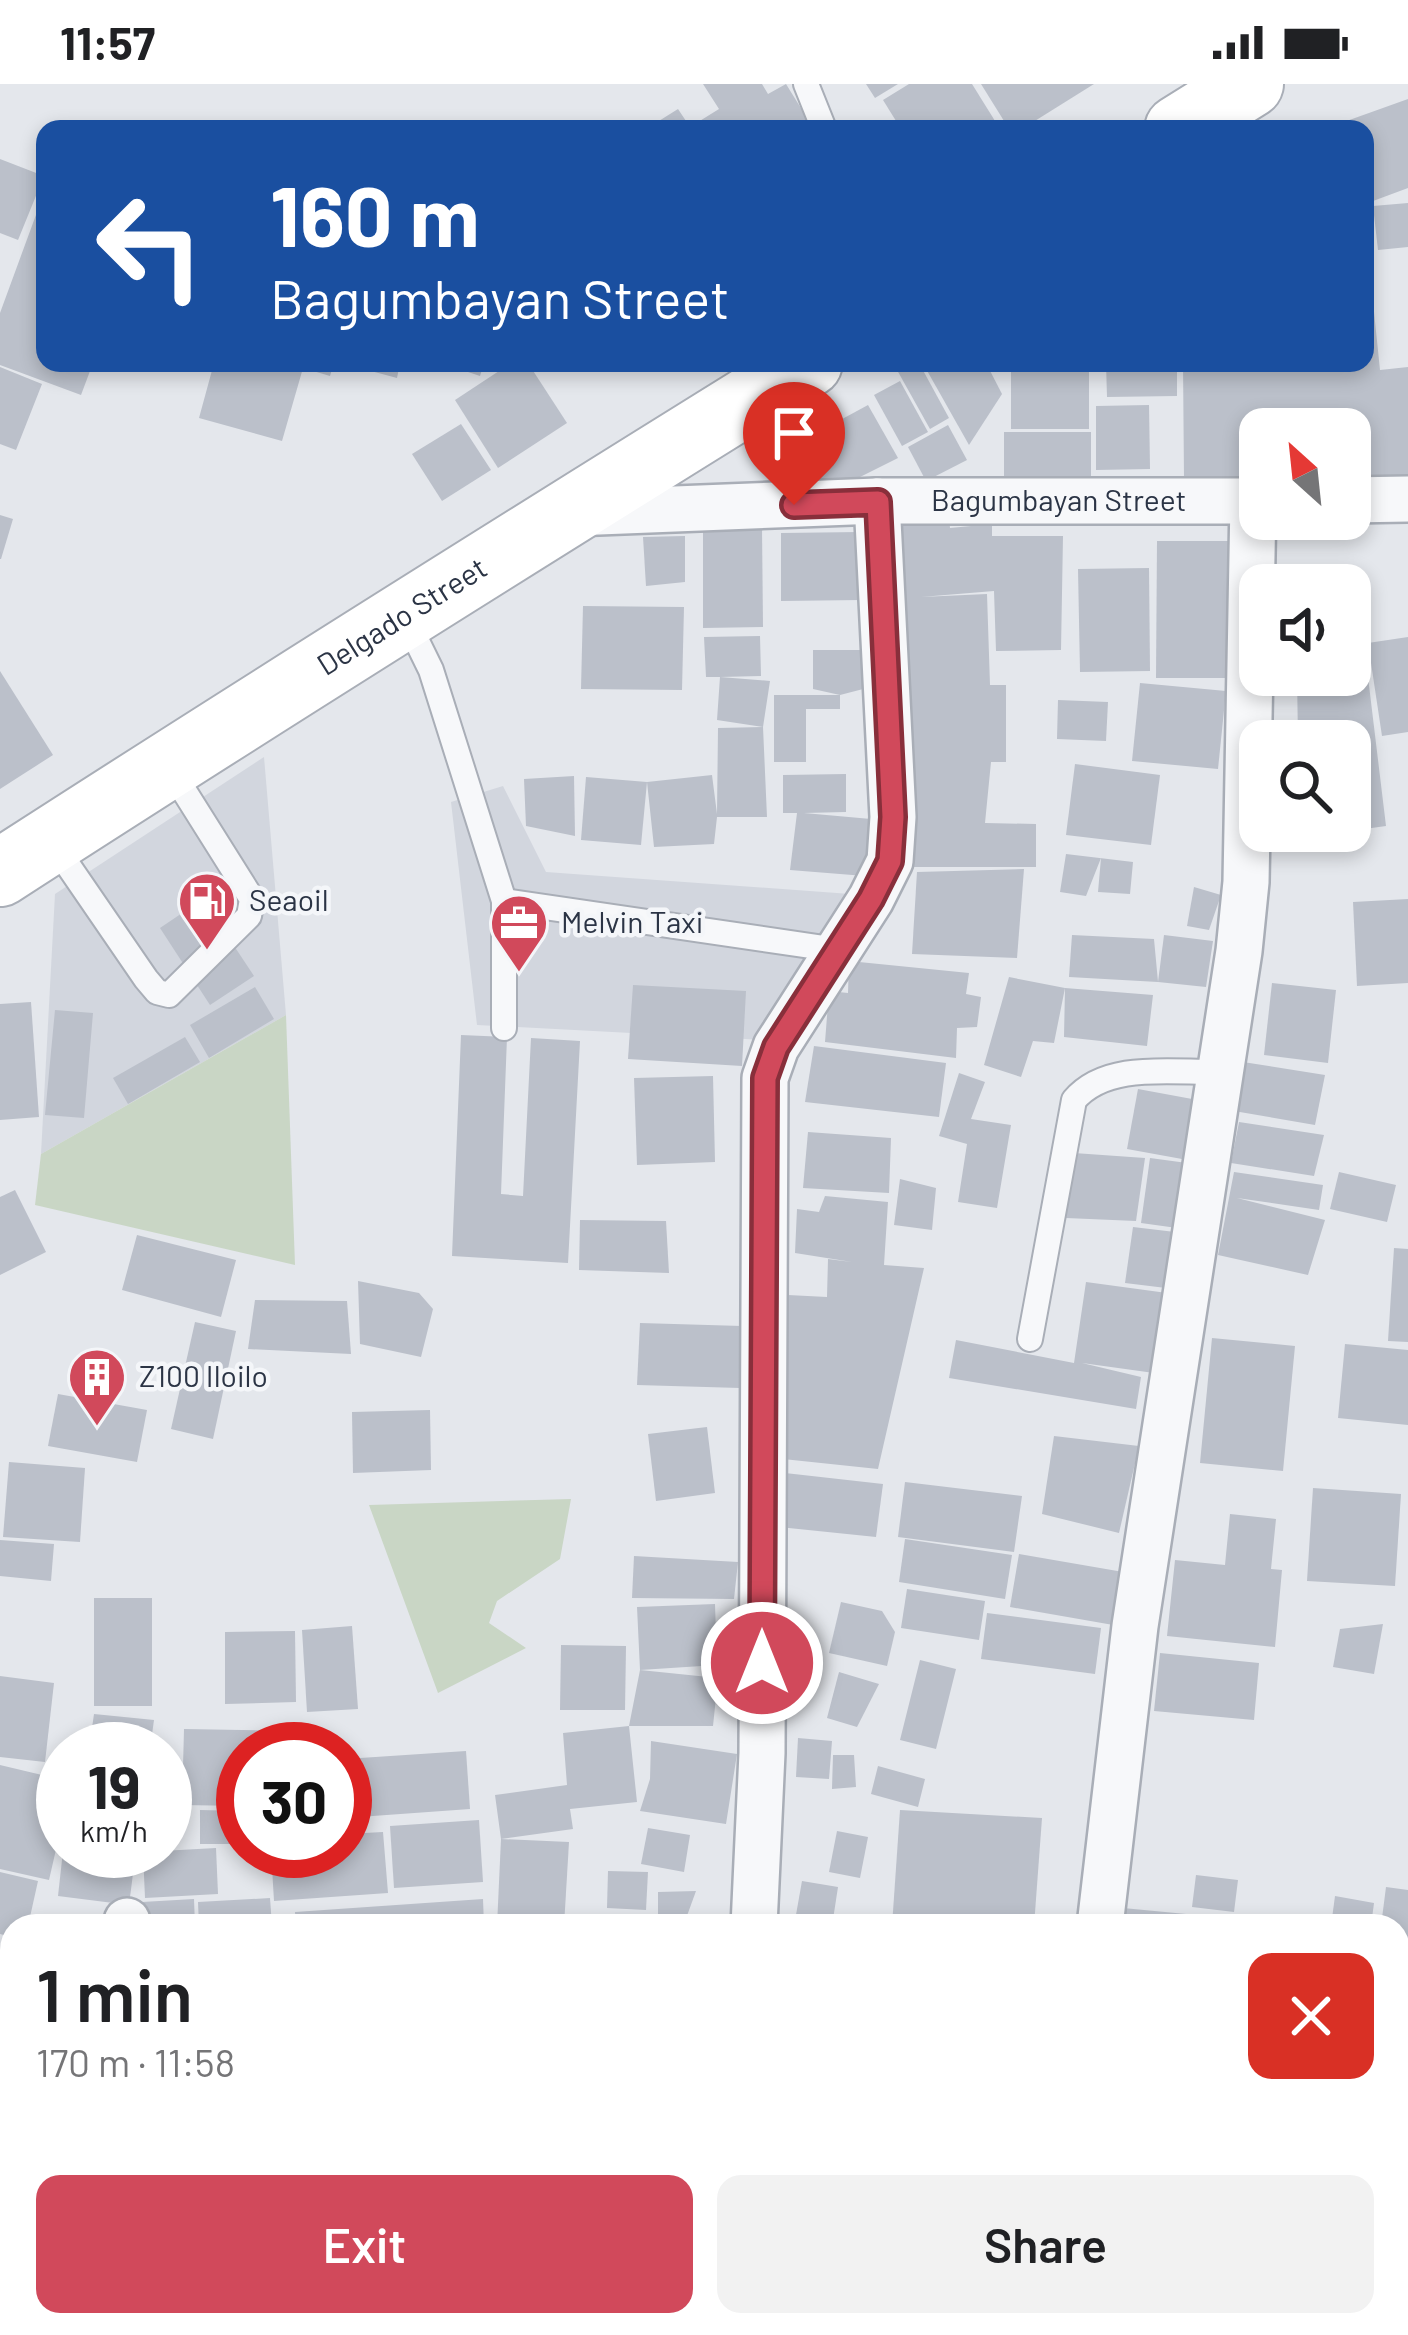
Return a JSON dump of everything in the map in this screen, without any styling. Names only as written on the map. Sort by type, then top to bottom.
[{"type":"street","name":"Delgado Street","points":[[25,856],[403,613],[795,372]]},
{"type":"street","points":[[1371,500],[1408,499]]},
{"type":"street","name":"Bagumbayan Street","points":[[572,513],[878,502],[1239,501]]},
{"type":"street","points":[[755,1914],[762,1754],[765,1078],[776,1047],[890,861],[893,817],[878,502]]},
{"type":"street","points":[[1101,1914],[1135,1626],[1246,882],[1256,540]]},
{"type":"lane","points":[[806,84],[820,120]]},
{"type":"lane","points":[[403,613],[431,670],[504,901],[504,1028]]},
{"type":"lane","points":[[25,856],[157,992],[170,995],[249,916],[252,899],[168,765]]},
{"type":"lane","points":[[504,901],[838,950]]},
{"type":"lane","points":[[1030,1339],[1074,1100],[1086,1086],[1122,1073],[1220,1072]]},
{"type":"shaded area","points":[[264,757],[286,1015],[41,1154],[55,894]]},
{"type":"shaded area","points":[[503,786],[546,872],[864,895],[765,1040],[477,1025],[451,802]]},
{"type":"green space","points":[[286,1015],[295,1265],[35,1205],[41,1154]]},
{"type":"green space","points":[[571,1499],[560,1559],[497,1601],[489,1623],[526,1648],[438,1693],[369,1505]]},
{"type":"building","points":[[703,84],[762,84],[768,94],[786,84],[808,120],[701,120],[719,109]]},
{"type":"building","points":[[866,84],[898,84],[875,98]]},
{"type":"building","points":[[909,84],[972,84],[994,120],[895,120],[883,100]]},
{"type":"building","points":[[981,84],[1094,84],[1036,120],[1003,120]]},
{"type":"building","points":[[1408,99],[1408,188],[1374,201],[1374,120],[1349,120]]},
{"type":"building","points":[[678,109],[685,120],[660,120]]},
{"type":"building","points":[[0,159],[36,173],[36,196],[18,240],[0,233]]},
{"type":"building","points":[[1408,203],[1408,247],[1378,250],[1374,206]]},
{"type":"building","points":[[36,215],[36,372],[90,372],[81,395],[0,365],[0,313]]},
{"type":"building","points":[[1374,312],[1380,370],[1408,367],[1408,475],[1371,476],[1371,408],[1239,408],[1239,478],[1184,479],[1183,372],[1374,372]]},
{"type":"building","points":[[0,367],[42,384],[16,450],[0,444]]},
{"type":"building","points":[[212,372],[302,372],[282,441],[199,418]]},
{"type":"building","points":[[497,372],[534,372],[567,423],[498,468],[455,400]]},
{"type":"building","points":[[898,372],[924,372],[949,418],[930,429]]},
{"type":"building","points":[[928,372],[991,372],[1002,394],[969,445]]},
{"type":"building","points":[[1011,372],[1089,372],[1089,429],[1011,429]]},
{"type":"building","points":[[1106,372],[1177,372],[1177,396],[1107,397]]},
{"type":"building","points":[[900,381],[928,432],[902,446],[874,395]]},
{"type":"building","points":[[868,405],[898,458],[836,489],[793,492],[774,456]]},
{"type":"building","points":[[1149,405],[1150,469],[1096,470],[1096,406]]},
{"type":"building","points":[[461,424],[491,470],[442,501],[412,454]]},
{"type":"building","points":[[948,425],[967,460],[926,481],[908,447]]},
{"type":"building","points":[[1004,432],[1091,432],[1091,477],[1004,478]]},
{"type":"building","points":[[0,515],[13,519],[1,559],[0,559]]},
{"type":"building","points":[[949,517],[950,528],[992,524],[992,536],[1063,536],[1061,650],[996,651],[994,591],[921,597],[987,594],[990,685],[1006,685],[1006,762],[991,762],[985,823],[1036,824],[1036,867],[903,867],[892,518]]},
{"type":"building","points":[[762,528],[763,627],[703,628],[703,529]]},
{"type":"building","points":[[860,532],[861,600],[781,601],[781,533]]},
{"type":"building","points":[[685,536],[685,582],[646,586],[643,537]]},
{"type":"building","points":[[1157,541],[1230,541],[1230,678],[1156,678]]},
{"type":"building","points":[[1149,568],[1150,671],[1080,672],[1078,569]]},
{"type":"building","points":[[583,606],[684,607],[682,690],[581,689]]},
{"type":"building","points":[[760,636],[761,676],[706,677],[704,637]]},
{"type":"building","points":[[1408,637],[1408,732],[1382,736],[1371,643]]},
{"type":"building","points":[[813,650],[867,650],[867,688],[840,695],[813,689]]},
{"type":"building","points":[[0,671],[53,755],[0,789]]},
{"type":"building","points":[[720,677],[770,681],[763,727],[717,720]]},
{"type":"building","points":[[1140,683],[1226,691],[1218,769],[1132,761]]},
{"type":"building","points":[[774,695],[840,695],[840,709],[806,709],[806,762],[774,762]]},
{"type":"building","points":[[1297,696],[1370,696],[1386,826],[1371,828],[1371,720],[1298,720]]},
{"type":"building","points":[[1058,700],[1108,702],[1106,741],[1057,739]]},
{"type":"building","points":[[763,727],[767,817],[717,817],[714,844],[654,847],[647,782],[712,775],[717,814],[718,728]]},
{"type":"building","points":[[1075,764],[1160,775],[1151,845],[1066,835]]},
{"type":"building","points":[[846,774],[846,812],[804,813],[871,819],[865,876],[790,870],[797,813],[783,813],[783,775]]},
{"type":"building","points":[[574,776],[575,836],[526,826],[524,779]]},
{"type":"building","points":[[586,777],[647,782],[641,845],[581,840]]},
{"type":"building","points":[[1066,854],[1101,858],[1086,896],[1060,892]]},
{"type":"building","points":[[1101,858],[1133,862],[1130,894],[1098,892]]},
{"type":"building","points":[[1024,869],[1017,958],[912,954],[917,872]]},
{"type":"building","points":[[1194,887],[1221,895],[1209,930],[1187,926]]},
{"type":"building","name":"Seaoil","points":[[203,899],[254,976],[210,1005],[160,928]]},
{"type":"building","points":[[1408,899],[1408,983],[1357,986],[1353,902]]},
{"type":"building","points":[[1072,935],[1154,939],[1158,982],[1069,977]]},
{"type":"building","points":[[1164,935],[1213,941],[1206,987],[1158,982]]},
{"type":"building","points":[[849,961],[969,973],[966,994],[981,997],[977,1027],[957,1028],[956,1058],[825,1042],[829,991],[848,993]]},
{"type":"building","points":[[1009,977],[1065,988],[1054,1043],[1033,1041],[1021,1077],[984,1065]]},
{"type":"building","points":[[1272,983],[1336,990],[1328,1063],[1264,1055]]},
{"type":"building","points":[[633,985],[746,991],[742,1066],[628,1059]]},
{"type":"building","points":[[255,987],[274,1019],[209,1058],[190,1025]]},
{"type":"building","points":[[1065,988],[1153,995],[1147,1046],[1064,1037]]},
{"type":"building","points":[[31,1002],[39,1117],[0,1120],[0,1004]]},
{"type":"building","points":[[55,1010],[93,1013],[84,1118],[45,1115]]},
{"type":"building","points":[[461,1035],[507,1037],[501,1194],[523,1196],[531,1038],[580,1041],[568,1263],[452,1256]]},
{"type":"building","points":[[185,1037],[200,1062],[128,1104],[113,1078]]},
{"type":"building","points":[[814,1046],[946,1063],[939,1117],[805,1102]]},
{"type":"building","points":[[1243,1062],[1325,1075],[1315,1125],[1234,1111]]},
{"type":"building","points":[[959,1073],[985,1082],[971,1119],[1011,1125],[997,1208],[958,1202],[967,1144],[939,1136]]},
{"type":"building","points":[[713,1076],[715,1162],[637,1165],[634,1078]]},
{"type":"building","points":[[1138,1089],[1203,1101],[1193,1161],[1127,1149]]},
{"type":"building","points":[[1239,1122],[1324,1135],[1314,1176],[1231,1163]]},
{"type":"building","points":[[808,1132],[891,1138],[889,1193],[803,1188]]},
{"type":"building","points":[[1074,1153],[1145,1158],[1136,1221],[1066,1218]]},
{"type":"building","points":[[1150,1158],[1187,1163],[1177,1228],[1141,1223]]},
{"type":"building","points":[[1234,1172],[1323,1185],[1319,1210],[1237,1198],[1325,1220],[1308,1275],[1218,1255]]},
{"type":"building","points":[[1339,1172],[1396,1185],[1387,1222],[1330,1209]]},
{"type":"building","points":[[900,1179],[936,1188],[932,1230],[894,1225]]},
{"type":"building","points":[[15,1190],[46,1252],[0,1275],[0,1197]]},
{"type":"building","points":[[825,1196],[888,1202],[884,1265],[924,1268],[878,1469],[783,1459],[788,1295],[827,1297],[828,1259],[852,1262],[795,1253],[797,1209],[819,1212]]},
{"type":"building","points":[[580,1220],[666,1221],[669,1273],[579,1270]]},
{"type":"building","points":[[1133,1227],[1175,1232],[1166,1288],[1125,1283]]},
{"type":"building","points":[[137,1235],[236,1260],[221,1317],[122,1290]]},
{"type":"building","points":[[1394,1248],[1408,1249],[1408,1342],[1388,1341]]},
{"type":"building","points":[[358,1281],[419,1293],[433,1309],[421,1357],[360,1344]]},
{"type":"building","points":[[1086,1282],[1167,1293],[1154,1373],[1082,1363],[1141,1377],[1136,1409],[949,1378],[956,1340],[1074,1363]]},
{"type":"building","points":[[255,1300],[347,1301],[351,1354],[248,1349]]},
{"type":"building","points":[[195,1322],[236,1331],[213,1439],[171,1429]]},
{"type":"building","points":[[640,1323],[742,1326],[740,1388],[637,1385]]},
{"type":"building","points":[[1212,1338],[1295,1346],[1283,1471],[1200,1463]]},
{"type":"building","points":[[1345,1344],[1408,1350],[1408,1425],[1338,1418]]},
{"type":"building","name":"Z100 Iloilo","points":[[58,1394],[147,1410],[137,1462],[48,1446]]},
{"type":"building","points":[[430,1410],[431,1470],[353,1473],[352,1412]]},
{"type":"building","points":[[707,1427],[715,1493],[656,1501],[648,1434]]},
{"type":"building","points":[[1054,1436],[1139,1446],[1119,1533],[1042,1514]]},
{"type":"building","points":[[9,1462],[85,1468],[80,1542],[3,1537]]},
{"type":"building","points":[[785,1473],[883,1484],[876,1537],[779,1527]]},
{"type":"building","points":[[905,1482],[1022,1496],[1014,1552],[898,1537]]},
{"type":"building","points":[[1313,1488],[1401,1494],[1395,1586],[1307,1581]]},
{"type":"building","points":[[1230,1514],[1276,1519],[1271,1569],[1282,1570],[1275,1647],[1167,1636],[1175,1560],[1225,1565]]},
{"type":"building","points":[[905,1539],[1012,1555],[1005,1599],[899,1582]]},
{"type":"building","points":[[0,1540],[54,1544],[51,1581],[0,1576]]},
{"type":"building","points":[[1019,1554],[1129,1573],[1119,1626],[1010,1607]]},
{"type":"building","points":[[634,1556],[738,1562],[734,1599],[632,1598]]},
{"type":"building","points":[[907,1589],[985,1601],[979,1640],[901,1628]]},
{"type":"building","points":[[94,1598],[152,1598],[152,1706],[94,1706]]},
{"type":"building","points":[[841,1602],[882,1611],[895,1632],[887,1666],[829,1653]]},
{"type":"building","points":[[715,1604],[717,1665],[640,1670],[637,1607]]},
{"type":"building","points":[[987,1613],[1101,1628],[1095,1674],[981,1659]]},
{"type":"building","points":[[1383,1624],[1374,1674],[1333,1667],[1340,1629]]},
{"type":"building","points":[[352,1626],[358,1709],[307,1712],[302,1630]]},
{"type":"building","points":[[295,1631],[296,1702],[225,1704],[225,1632]]},
{"type":"building","points":[[561,1645],[626,1646],[625,1710],[560,1710]]},
{"type":"building","points":[[1160,1653],[1259,1663],[1254,1720],[1154,1711]]},
{"type":"building","points":[[920,1660],[956,1669],[936,1749],[900,1740]]},
{"type":"building","points":[[640,1670],[718,1678],[713,1726],[629,1726]]},
{"type":"building","points":[[839,1672],[879,1684],[857,1727],[827,1718]]},
{"type":"building","points":[[0,1676],[54,1683],[50,1722],[36,1722],[36,1761],[0,1757]]},
{"type":"building","points":[[94,1714],[154,1720],[154,1722],[93,1722]]},
{"type":"building","points":[[629,1726],[637,1802],[570,1809],[573,1829],[501,1839],[495,1795],[567,1785],[563,1733]]},
{"type":"building","points":[[192,1729],[216,1730],[216,1806],[192,1805]]},
{"type":"building","points":[[798,1738],[832,1741],[829,1779],[796,1777]]},
{"type":"building","points":[[651,1741],[737,1754],[726,1824],[640,1811],[650,1779]]},
{"type":"building","points":[[466,1751],[470,1809],[372,1816],[372,1757]]},
{"type":"building","points":[[833,1755],[854,1755],[856,1787],[832,1789]]},
{"type":"building","points":[[0,1765],[36,1774],[36,1877],[0,1869]]},
{"type":"building","points":[[878,1766],[925,1779],[918,1807],[871,1794]]},
{"type":"building","points":[[200,1810],[216,1810],[216,1844],[200,1844]]},
{"type":"building","points":[[900,1810],[1042,1818],[1035,1914],[893,1914]]},
{"type":"building","points":[[479,1820],[483,1882],[394,1888],[390,1826]]},
{"type":"building","points":[[648,1828],[690,1835],[684,1872],[641,1864]]},
{"type":"building","points":[[837,1831],[868,1837],[860,1878],[829,1872]]},
{"type":"building","points":[[383,1832],[388,1893],[274,1901],[273,1878],[372,1878],[372,1833]]},
{"type":"building","points":[[501,1839],[569,1842],[565,1914],[498,1914]]},
{"type":"building","points":[[216,1848],[218,1894],[145,1898],[144,1878],[192,1878],[192,1849]]},
{"type":"building","points":[[608,1871],[648,1872],[646,1910],[607,1908]]},
{"type":"building","points":[[0,1872],[38,1881],[31,1914],[0,1914]]},
{"type":"building","points":[[1196,1875],[1238,1880],[1234,1912],[1192,1907]]},
{"type":"building","points":[[60,1878],[132,1878],[129,1905],[58,1896]]},
{"type":"building","points":[[802,1881],[838,1887],[834,1914],[796,1914]]},
{"type":"building","points":[[1386,1887],[1408,1890],[1408,1914],[1383,1914]]},
{"type":"building","points":[[696,1891],[688,1914],[658,1914],[658,1892]]},
{"type":"building","points":[[1335,1896],[1374,1903],[1373,1914],[1333,1914]]},
{"type":"building","points":[[270,1898],[271,1914],[198,1914],[198,1902]]},
{"type":"building","points":[[194,1899],[195,1914],[142,1914],[142,1902]]},
{"type":"building","points":[[483,1899],[484,1914],[295,1914]]},
{"type":"building","points":[[1123,1908],[1186,1914],[1123,1914]]},
{"type":"place","name":"Seaoil","points":[[207,952]]},
{"type":"place","name":"Melvin Taxi","points":[[519,974]]},
{"type":"place","name":"Z100 Iloilo","points":[[97,1428]]},
{"type":"route","points":[[762,1663],[765,1078],[776,1047],[871,899],[890,861],[893,817],[878,502],[794,505]]}]
